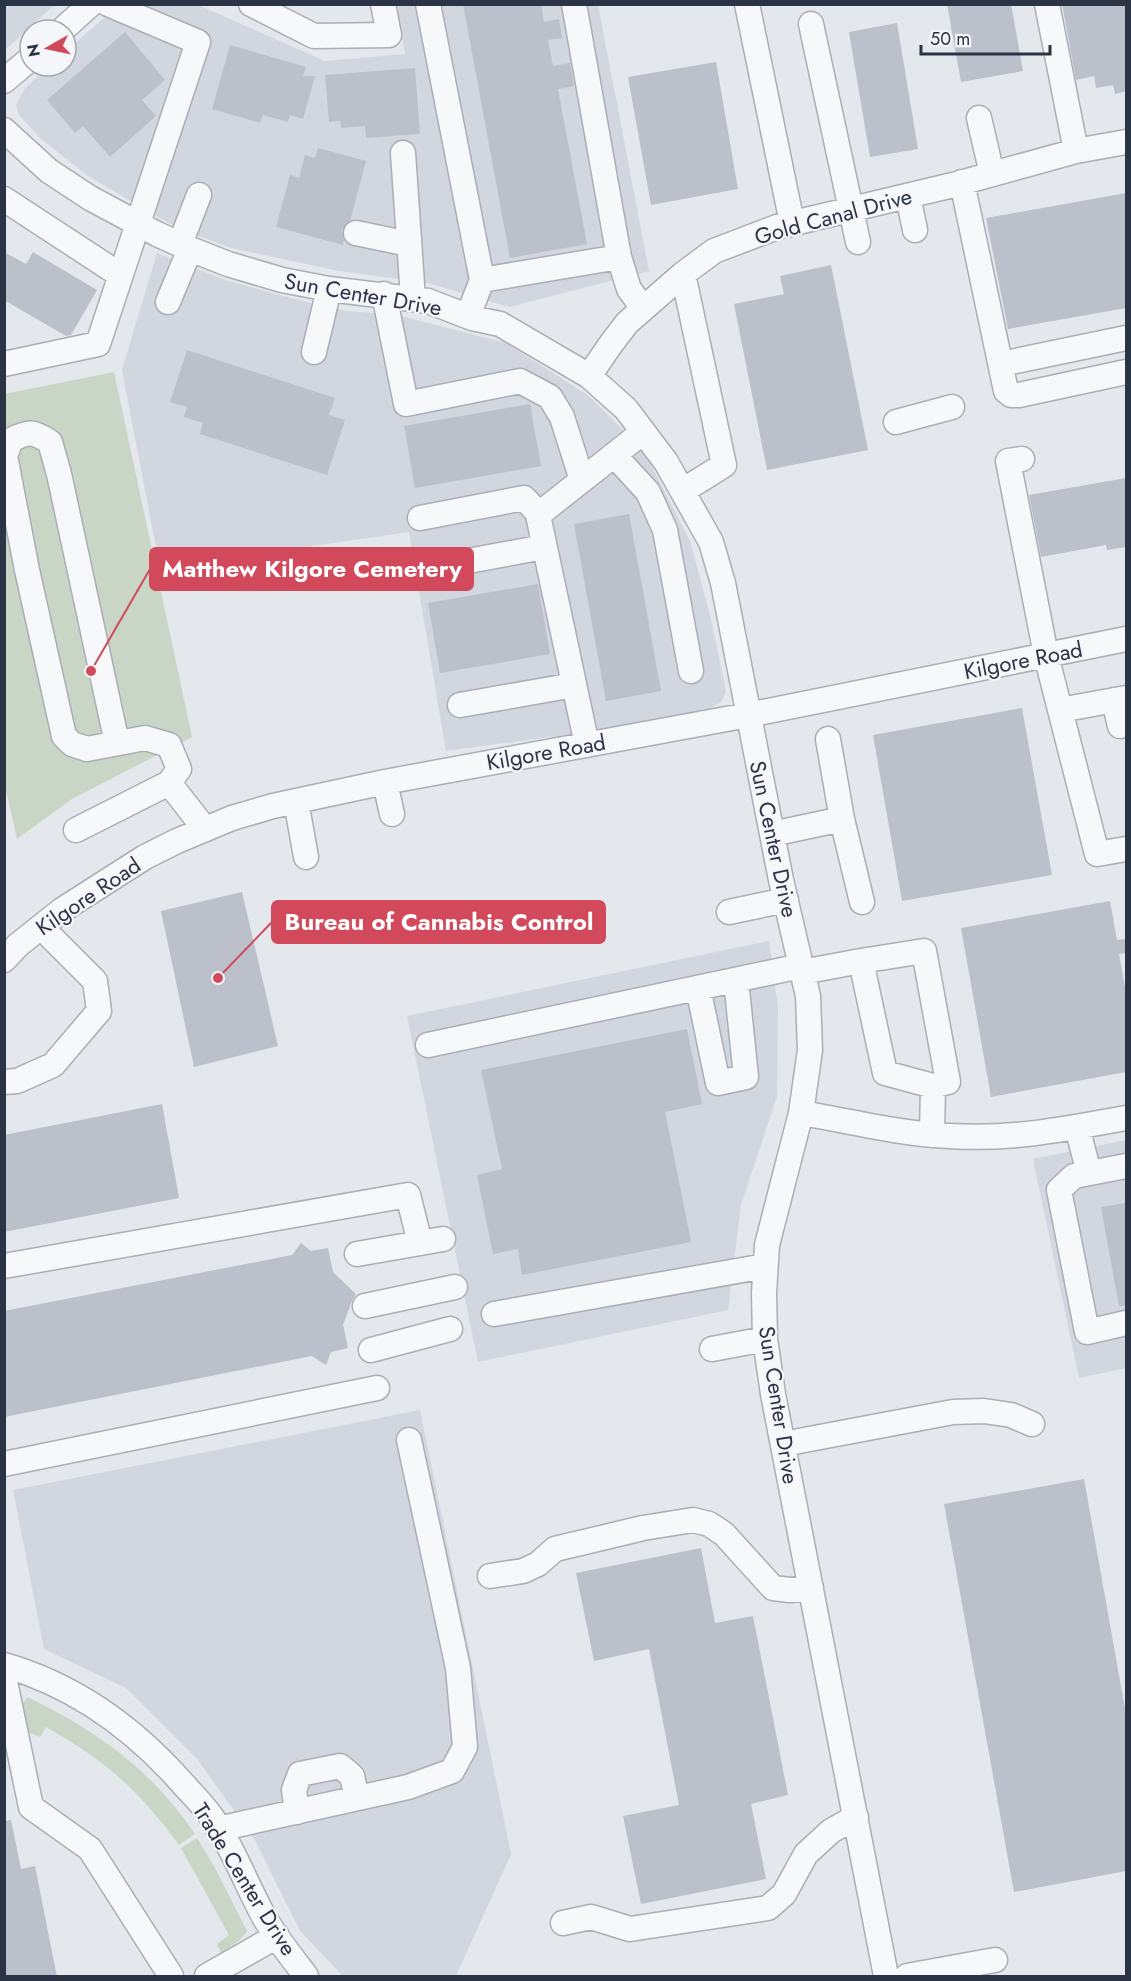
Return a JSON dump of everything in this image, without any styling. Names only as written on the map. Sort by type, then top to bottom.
[{"type":"street","points":[[75,18],[91,4]]},
{"type":"street","points":[[4,364],[98,345],[198,42],[108,4]]},
{"type":"street","points":[[251,4],[314,36],[389,35],[383,4]]},
{"type":"street","points":[[428,4],[482,280],[468,316]]},
{"type":"street","points":[[574,4],[619,257],[629,289],[643,308]]},
{"type":"street","points":[[747,4],[792,223]]},
{"type":"street","points":[[1047,4],[1076,151]]},
{"type":"street","points":[[811,24],[858,242]]},
{"type":"street","points":[[4,81],[18,69]]},
{"type":"street","points":[[979,118],[992,174]]},
{"type":"street","name":"Sun Center Drive","points":[[4,130],[49,171],[90,198],[185,247],[228,264],[282,280],[329,289],[428,301],[468,316],[500,324],[589,376],[626,409],[684,490],[711,542],[723,583],[772,834],[808,996],[810,1050],[801,1113],[767,1245],[765,1339],[773,1394],[886,1977]]},
{"type":"street","name":"Gold Canal Drive","points":[[589,376],[610,344],[643,308],[714,251],[758,233],[792,223],[908,196],[1076,151],[1126,142]]},
{"type":"street","points":[[403,153],[413,298]]},
{"type":"street","points":[[962,182],[1006,391],[1011,395],[1126,372]]},
{"type":"street","points":[[168,302],[199,195]]},
{"type":"street","points":[[908,196],[915,230]]},
{"type":"street","points":[[4,199],[120,275]]},
{"type":"street","points":[[356,233],[409,244]]},
{"type":"street","points":[[482,280],[619,257]]},
{"type":"street","points":[[683,274],[724,465],[684,490]]},
{"type":"street","points":[[314,352],[329,289]]},
{"type":"street","points":[[384,294],[406,404],[520,381],[550,397],[562,417],[582,480]]},
{"type":"street","points":[[1001,364],[1126,338]]},
{"type":"street","points":[[896,422],[952,407]]},
{"type":"street","points":[[539,514],[643,432]]},
{"type":"street","points":[[76,830],[169,783],[179,769],[169,745],[145,738],[87,749],[72,744],[64,736],[27,570],[5,456],[11,440],[24,434],[36,433],[50,442],[59,474],[117,743]]},
{"type":"street","points":[[614,455],[648,492],[665,530],[691,671]]},
{"type":"street","points":[[1022,459],[1008,461],[1043,598],[1046,655],[1097,855],[1126,849]]},
{"type":"street","points":[[420,518],[524,498],[539,514],[586,745]]},
{"type":"street","points":[[430,568],[544,547]]},
{"type":"street","name":"Kilgore Road","points":[[9,946],[145,857],[232,818],[296,801],[385,782],[748,715],[1126,639]]},
{"type":"street","points":[[460,705],[574,685]]},
{"type":"street","points":[[1060,710],[1120,699],[1120,726]]},
{"type":"street","points":[[828,739],[842,819],[862,902]]},
{"type":"street","points":[[385,782],[392,814]]},
{"type":"street","points":[[169,783],[206,829]]},
{"type":"street","points":[[296,801],[306,857]]},
{"type":"street","points":[[772,834],[842,819]]},
{"type":"street","points":[[729,912],[786,900]]},
{"type":"street","points":[[4,1082],[17,1081],[53,1065],[99,1011],[95,981],[41,927]]},
{"type":"street","points":[[428,1045],[736,980],[924,951],[948,1082],[933,1086],[885,1073],[861,961]]},
{"type":"street","points":[[698,988],[718,1083],[746,1077],[736,980]]},
{"type":"street","points":[[932,1135],[933,1086]]},
{"type":"street","points":[[801,1113],[932,1135],[976,1137],[1038,1134],[1126,1118]]},
{"type":"street","points":[[1077,1127],[1089,1173]]},
{"type":"street","points":[[1126,1166],[1074,1176],[1059,1190],[1087,1332],[1126,1323]]},
{"type":"street","points":[[4,1266],[408,1195],[431,1241],[357,1254]]},
{"type":"street","points":[[495,1314],[765,1266]]},
{"type":"street","points":[[365,1306],[455,1287]]},
{"type":"street","points":[[371,1350],[450,1329]]},
{"type":"street","points":[[712,1349],[765,1339]]},
{"type":"street","points":[[4,1464],[377,1388]]},
{"type":"street","points":[[783,1444],[953,1412],[1011,1415],[1032,1424]]},
{"type":"street","points":[[218,1829],[408,1787],[452,1771],[465,1747],[458,1668],[409,1440]]},
{"type":"street","points":[[490,1576],[523,1571],[538,1564],[555,1549],[643,1528],[693,1520],[709,1524],[724,1534],[773,1588],[790,1590],[811,1588]]},
{"type":"street","name":"Trade Center Drive","points":[[4,1665],[29,1672],[68,1690],[127,1728],[154,1752],[211,1816],[263,1915],[306,1977]]},
{"type":"street","points":[[4,1677],[31,1806],[90,1849],[171,1977]]},
{"type":"street","points":[[297,1812],[294,1790],[300,1774],[340,1766],[352,1776],[357,1798]]},
{"type":"street","points":[[563,1923],[591,1917],[630,1929],[768,1908],[784,1894],[806,1854],[831,1831],[856,1817]]},
{"type":"street","points":[[218,1974],[277,1936]]},
{"type":"street","points":[[906,1977],[995,1960]]},
{"type":"shaded area","points":[[5,4],[54,4],[40,18],[18,18],[18,38],[5,50]]},
{"type":"shaded area","points":[[119,5],[198,5],[325,61],[405,54],[397,5],[598,5],[649,271],[509,307],[428,283],[339,271],[231,248],[177,228],[88,176],[40,138],[19,115],[16,105],[25,88],[36,78],[78,78],[78,41]]},
{"type":"shaded area","points":[[157,253],[228,281],[302,301],[348,311],[397,315],[506,343],[589,396],[644,451],[690,541],[710,615],[726,691],[722,701],[683,719],[446,751],[409,532],[160,568],[122,370]]},
{"type":"shaded area","points":[[769,941],[778,1009],[777,1096],[741,1205],[728,1310],[478,1362],[407,1016]]},
{"type":"shaded area","points":[[1126,1140],[1126,1368],[1079,1378],[1033,1159]]},
{"type":"shaded area","points":[[420,1410],[511,1854],[456,1976],[343,1976],[300,1931],[255,1840],[198,1760],[126,1688],[44,1649],[13,1490]]},
{"type":"green space","points":[[114,372],[192,737],[72,799],[17,839],[4,781],[4,394]]},
{"type":"green space","points":[[28,1697],[78,1724],[121,1754],[159,1789],[195,1834],[179,1845],[135,1792],[103,1764],[46,1727],[40,1737],[25,1731],[21,1705]]},
{"type":"green space","points":[[197,1838],[247,1931],[239,1941],[221,1953],[217,1944],[229,1935],[181,1848]]},
{"type":"building","points":[[463,4],[541,4],[544,22],[559,19],[562,38],[548,40],[553,66],[570,63],[574,86],[558,89],[587,244],[510,258]]},
{"type":"building","points":[[947,4],[1011,4],[1023,71],[961,82]]},
{"type":"building","points":[[1062,4],[1126,4],[1126,91],[1115,94],[1113,85],[1096,88],[1094,76],[1076,80]]},
{"type":"building","points":[[897,23],[918,149],[870,157],[849,32]]},
{"type":"building","points":[[125,32],[165,80],[142,100],[156,116],[110,157],[83,126],[75,133],[47,100],[72,78],[78,78],[78,73]]},
{"type":"building","points":[[230,45],[306,67],[303,76],[315,76],[303,119],[290,115],[288,122],[263,115],[260,123],[212,109]]},
{"type":"building","points":[[716,62],[738,189],[651,205],[628,77]]},
{"type":"building","points":[[415,68],[420,134],[366,138],[365,126],[341,128],[340,121],[329,122],[325,75]]},
{"type":"building","points":[[318,148],[366,161],[350,221],[342,230],[343,245],[276,227],[290,175],[299,178],[305,155],[315,158]]},
{"type":"building","points":[[1126,193],[1126,308],[1008,329],[986,218]]},
{"type":"building","points":[[4,252],[26,264],[33,252],[97,290],[71,335],[66,336],[4,300]]},
{"type":"building","points":[[831,265],[868,450],[767,470],[734,304],[784,294],[780,276]]},
{"type":"building","points":[[187,350],[335,398],[329,415],[345,420],[327,475],[200,434],[203,423],[184,417],[187,407],[170,402]]},
{"type":"building","points":[[530,404],[541,466],[415,488],[404,426]]},
{"type":"building","points":[[1126,478],[1126,547],[1107,550],[1106,545],[1041,557],[1029,495]]},
{"type":"building","points":[[629,514],[661,691],[606,701],[574,524]]},
{"type":"building","points":[[538,584],[550,654],[440,673],[428,603]]},
{"type":"building","points":[[1022,708],[1052,875],[902,901],[873,735]]},
{"type":"building","points":[[242,892],[278,1046],[194,1067],[161,911]]},
{"type":"building","points":[[1110,901],[1117,940],[1126,939],[1126,953],[1119,954],[1126,993],[1126,1072],[991,1097],[961,928]]},
{"type":"building","points":[[687,1029],[702,1104],[665,1112],[691,1242],[522,1275],[518,1249],[493,1254],[477,1175],[502,1169],[481,1070]]},
{"type":"building","points":[[162,1104],[179,1198],[4,1232],[4,1135]]},
{"type":"building","points":[[1126,1203],[1126,1306],[1119,1306],[1101,1207]]},
{"type":"building","points":[[301,1243],[311,1251],[328,1248],[333,1272],[356,1294],[343,1325],[348,1348],[331,1352],[326,1365],[312,1356],[4,1417],[4,1311],[292,1255]]},
{"type":"building","points":[[1084,1479],[1126,1714],[1126,1871],[1014,1892],[944,1504]]},
{"type":"building","points":[[701,1548],[715,1623],[753,1616],[788,1795],[751,1804],[766,1879],[641,1904],[623,1816],[679,1805],[649,1649],[594,1661],[576,1573]]},
{"type":"building","points":[[11,1820],[21,1869],[35,1866],[57,1977],[4,1977],[4,1821]]},
{"type":"place","name":"Matthew Kilgore Cemetery","points":[[91,671]]},
{"type":"place","name":"Bureau of Cannabis Control","points":[[218,978]]}]
